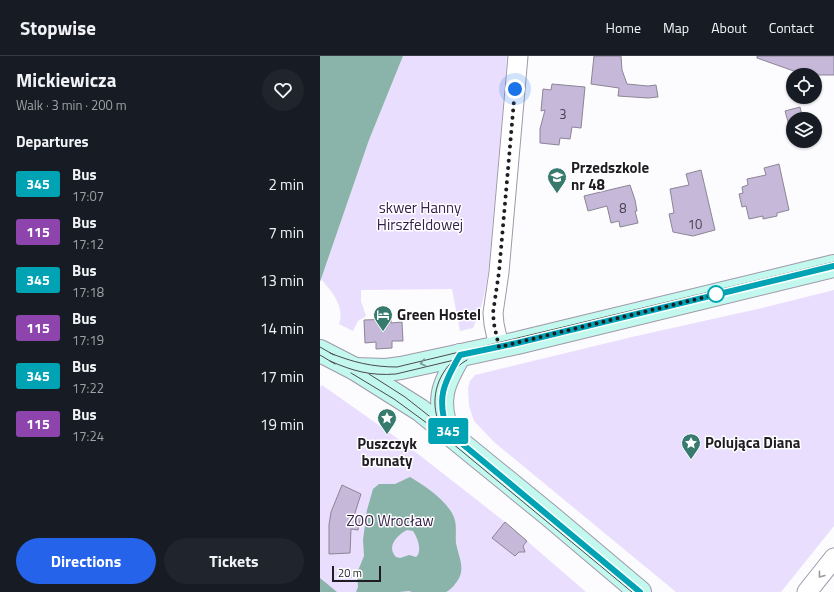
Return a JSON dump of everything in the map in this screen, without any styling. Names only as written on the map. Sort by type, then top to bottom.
[{"type":"main road","points":[[355,369],[386,370],[401,368],[499,347],[834,266]]},
{"type":"main road","points":[[322,351],[355,369],[410,403],[448,432],[640,592]]},
{"type":"main road","points":[[448,432],[443,417],[441,401],[447,379],[460,355]]},
{"type":"street","points":[[499,347],[493,313],[499,272],[518,56]]},
{"type":"street","points":[[807,592],[834,558]]},
{"type":"green space","name":"skwer Hanny Hirszfeldowej","points":[[403,56],[507,56],[488,274],[486,288],[473,328],[460,331],[452,289],[361,290],[361,301],[366,316],[358,321],[353,331],[339,324],[339,305],[333,294],[321,279],[369,140]]},
{"type":"green space","points":[[834,290],[834,526],[781,592],[676,592],[494,442],[474,421],[469,406],[468,388],[470,381],[475,375]]},
{"type":"green space","name":"ZOO Wrocław","points":[[322,385],[404,443],[505,522],[586,592],[320,592],[320,387]]},
{"type":"shaded area","points":[[320,56],[403,56],[369,140],[320,282]]},
{"type":"shaded area","points":[[410,477],[439,497],[454,517],[456,524],[456,543],[461,564],[461,574],[450,590],[446,592],[356,592],[358,587],[357,573],[364,556],[363,540],[367,510],[373,489],[379,484],[395,484]],"holes":[[[407,530],[413,531],[419,544],[418,554],[416,557],[409,555],[400,558],[396,557],[392,549],[392,545],[396,538]]]},
{"type":"shaded area","points":[[320,578],[337,592],[320,592]]},
{"type":"building","points":[[594,56],[621,56],[622,70],[627,84],[648,86],[656,85],[658,97],[648,98],[618,96],[619,88],[591,84]]},
{"type":"building","points":[[757,56],[834,56],[834,75],[822,75],[822,68],[786,68],[757,58]]},
{"type":"building","points":[[552,84],[585,87],[581,128],[572,127],[570,139],[560,138],[559,145],[540,143],[540,129],[545,110],[541,111],[543,89],[551,90]]},
{"type":"building","points":[[800,107],[801,112],[786,112],[786,114],[785,111]]},
{"type":"building","points":[[779,164],[789,210],[777,213],[777,216],[763,219],[763,216],[749,219],[746,206],[742,207],[739,194],[743,193],[742,187],[748,185],[747,179],[766,175],[764,168]]},
{"type":"building","points":[[701,170],[715,230],[693,236],[673,232],[669,214],[674,213],[670,189],[689,185],[686,174]]},
{"type":"building","points":[[630,185],[635,200],[637,211],[635,211],[638,223],[620,227],[619,221],[611,223],[607,206],[588,211],[584,196]]},
{"type":"building","name":"Green Hostel","points":[[391,319],[391,323],[402,322],[403,341],[392,341],[392,348],[376,349],[376,342],[365,343],[364,320]]},
{"type":"building","points":[[342,485],[361,494],[354,516],[361,517],[358,530],[351,529],[350,553],[329,554],[329,525],[331,512]]},
{"type":"building","points":[[505,522],[527,541],[523,546],[525,552],[519,552],[515,556],[492,538]]},
{"type":"tram line","points":[[330,353],[362,363],[397,367],[834,262]]},
{"type":"tram line","points":[[330,361],[346,368],[362,372],[396,374],[834,269]]},
{"type":"tram line","points":[[320,347],[334,355]]},
{"type":"tram line","points":[[320,355],[335,364]]},
{"type":"tram line","points":[[439,423],[435,406],[436,389],[443,374],[454,360]]},
{"type":"tram line","points":[[453,432],[447,423],[444,413],[444,392],[446,383],[451,374],[458,366],[467,360]]},
{"type":"tram line","points":[[351,373],[394,399],[435,429],[632,592]]},
{"type":"tram line","points":[[369,374],[405,397],[438,423],[643,592]]},
{"type":"bus line","name":"345","points":[[640,592],[448,432],[443,417],[441,401],[445,383],[460,355],[517,343],[834,266]]},
{"type":"place","name":"Przedszkole nr 48","points":[[557,194]]},
{"type":"place","name":"Green Hostel","points":[[383,332]]},
{"type":"place","name":"Puszczyk brunaty","points":[[387,435]]},
{"type":"place","name":"Polująca Diana","points":[[691,460]]},
{"type":"route","points":[[515,89],[499,272],[493,313],[499,347],[722,293],[716,294]]}]
